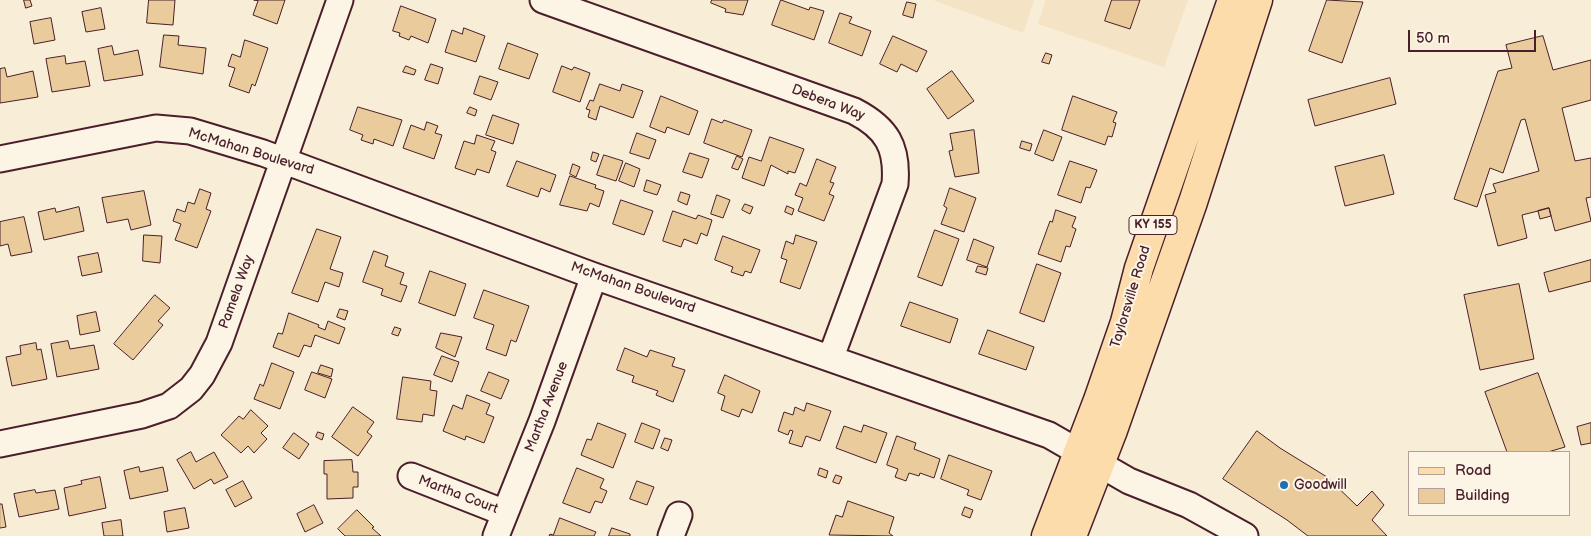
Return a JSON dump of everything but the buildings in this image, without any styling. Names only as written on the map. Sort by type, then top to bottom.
[{"type":"main road","name":"Taylorsville Road","points":[[1072,536],[1089,458],[1138,268],[1232,0]]},
{"type":"main road","name":"Taylorsville Road","points":[[1046,536],[1089,458],[1221,120],[1235,65],[1258,0]]},
{"type":"street","name":"Pamela Way","points":[[0,444],[156,411],[180,398],[191,389],[202,375],[219,343],[340,0]]},
{"type":"street","name":"Debera Way","points":[[543,0],[854,111],[873,121],[882,129],[891,144],[895,161],[895,184],[831,357]]},
{"type":"street","name":"McMahan Boulevard","points":[[0,159],[156,128],[190,131],[284,160],[594,276],[1049,434],[1129,481],[1189,505],[1245,536]]},
{"type":"street","name":"Martha Avenue","points":[[496,536],[542,421],[594,276]]},
{"type":"street","name":"Martha Court","points":[[411,476],[505,513]]},
{"type":"shaded area","points":[[933,0],[1034,0],[1023,33]]},
{"type":"shaded area","points":[[1046,0],[1188,0],[1164,67],[1038,24]]},
{"type":"place","name":"Goodwill","points":[[1284,485]]}]
